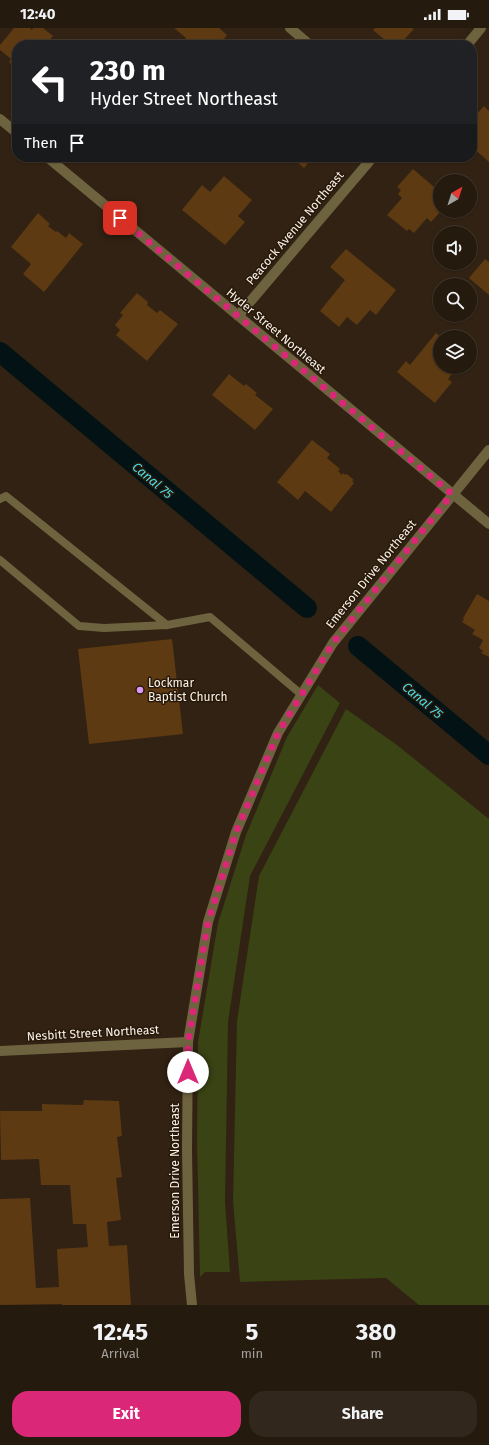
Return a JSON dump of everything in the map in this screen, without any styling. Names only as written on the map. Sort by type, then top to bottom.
[{"type":"street","points":[[290,28],[304,40]]},
{"type":"street","points":[[470,40],[481,28]]},
{"type":"street","points":[[0,119],[12,129]]},
{"type":"street","name":"Hyder Street Northeast","points":[[53,162],[489,524]]},
{"type":"street","name":"Peacock Avenue Northeast","points":[[238,316],[368,162]]},
{"type":"street","name":"Emerson Drive Northeast","points":[[192,1305],[189,1274],[187,1149],[188,1042],[208,922],[236,832],[278,733],[333,643],[489,450]]},
{"type":"street","name":"Nesbitt Street Northeast","points":[[0,1051],[188,1042]]},
{"type":"lane","points":[[0,499],[6,496],[167,624]]},
{"type":"lane","points":[[0,560],[78,626],[104,628],[167,624],[210,617],[302,695]]},
{"type":"green space","points":[[318,685],[340,703],[250,876],[228,1022],[225,1202],[230,1272],[205,1272],[200,1277],[197,1139],[198,1042],[218,923],[246,835],[287,737]]},
{"type":"green space","points":[[346,709],[397,745],[489,819],[489,1305],[419,1305],[386,1278],[240,1282],[233,1201],[237,1021],[259,876]]},
{"type":"building","points":[[14,28],[30,28],[32,30],[33,28],[43,28],[53,36],[50,40],[12,40],[12,65],[9,62],[11,59],[0,50],[0,45]]},
{"type":"building","points":[[174,28],[219,28],[227,35],[223,40],[184,40],[186,38]]},
{"type":"building","points":[[375,28],[414,29],[404,40],[385,40],[373,30]]},
{"type":"building","points":[[484,106],[489,111],[489,162],[477,151],[477,114]]},
{"type":"building","points":[[297,162],[309,162],[304,168]]},
{"type":"building","points":[[413,169],[433,186],[433,218],[435,218],[431,222],[427,218],[414,233],[409,229],[407,231],[387,215],[402,198],[398,194],[401,190],[397,187]]},
{"type":"building","points":[[224,176],[252,200],[238,216],[245,222],[225,245],[182,210],[202,185],[210,192]]},
{"type":"building","points":[[38,213],[50,224],[48,226],[56,232],[57,231],[66,238],[69,233],[83,244],[44,292],[23,274],[31,264],[11,247]]},
{"type":"building","points":[[346,249],[396,290],[376,315],[370,310],[357,325],[347,317],[339,327],[320,311],[345,280],[330,267]]},
{"type":"building","points":[[485,259],[489,262],[489,295],[477,285],[477,278],[469,278]]},
{"type":"building","points":[[137,293],[148,302],[147,305],[157,313],[160,310],[178,324],[147,361],[116,335],[120,330],[115,325],[123,315],[120,313]]},
{"type":"building","points":[[433,337],[433,374],[452,374],[448,379],[452,382],[435,403],[397,372],[406,361],[410,365]]},
{"type":"building","points":[[229,374],[244,386],[246,384],[257,393],[255,395],[273,409],[255,430],[212,395]]},
{"type":"building","points":[[312,440],[330,454],[327,458],[340,469],[338,471],[342,475],[343,473],[346,475],[347,474],[354,480],[352,481],[354,483],[331,512],[305,491],[298,500],[277,482]]},
{"type":"building","points":[[477,594],[489,601],[489,657],[481,653],[483,651],[479,648],[483,640],[472,634],[475,630],[462,622]]},
{"type":"building","points":[[172,639],[183,734],[89,744],[78,649]]},
{"type":"building","points":[[84,1100],[119,1101],[122,1136],[117,1137],[122,1177],[116,1178],[121,1220],[107,1222],[109,1246],[127,1245],[131,1305],[0,1305],[0,1199],[30,1198],[36,1288],[59,1287],[57,1249],[88,1247],[86,1224],[73,1224],[70,1185],[41,1185],[39,1159],[1,1160],[0,1111],[42,1111],[42,1104],[83,1105]]},
{"type":"waterway","name":"Canal 75","points":[[0,352],[307,608]]},
{"type":"waterway","name":"Canal 75","points":[[358,646],[489,755]]},
{"type":"place","name":"Lockmar Baptist Church","points":[[140,690]]},
{"type":"route","points":[[120,218],[452,494],[333,643],[278,733],[236,832],[208,922],[188,1042],[188,1072]]}]
